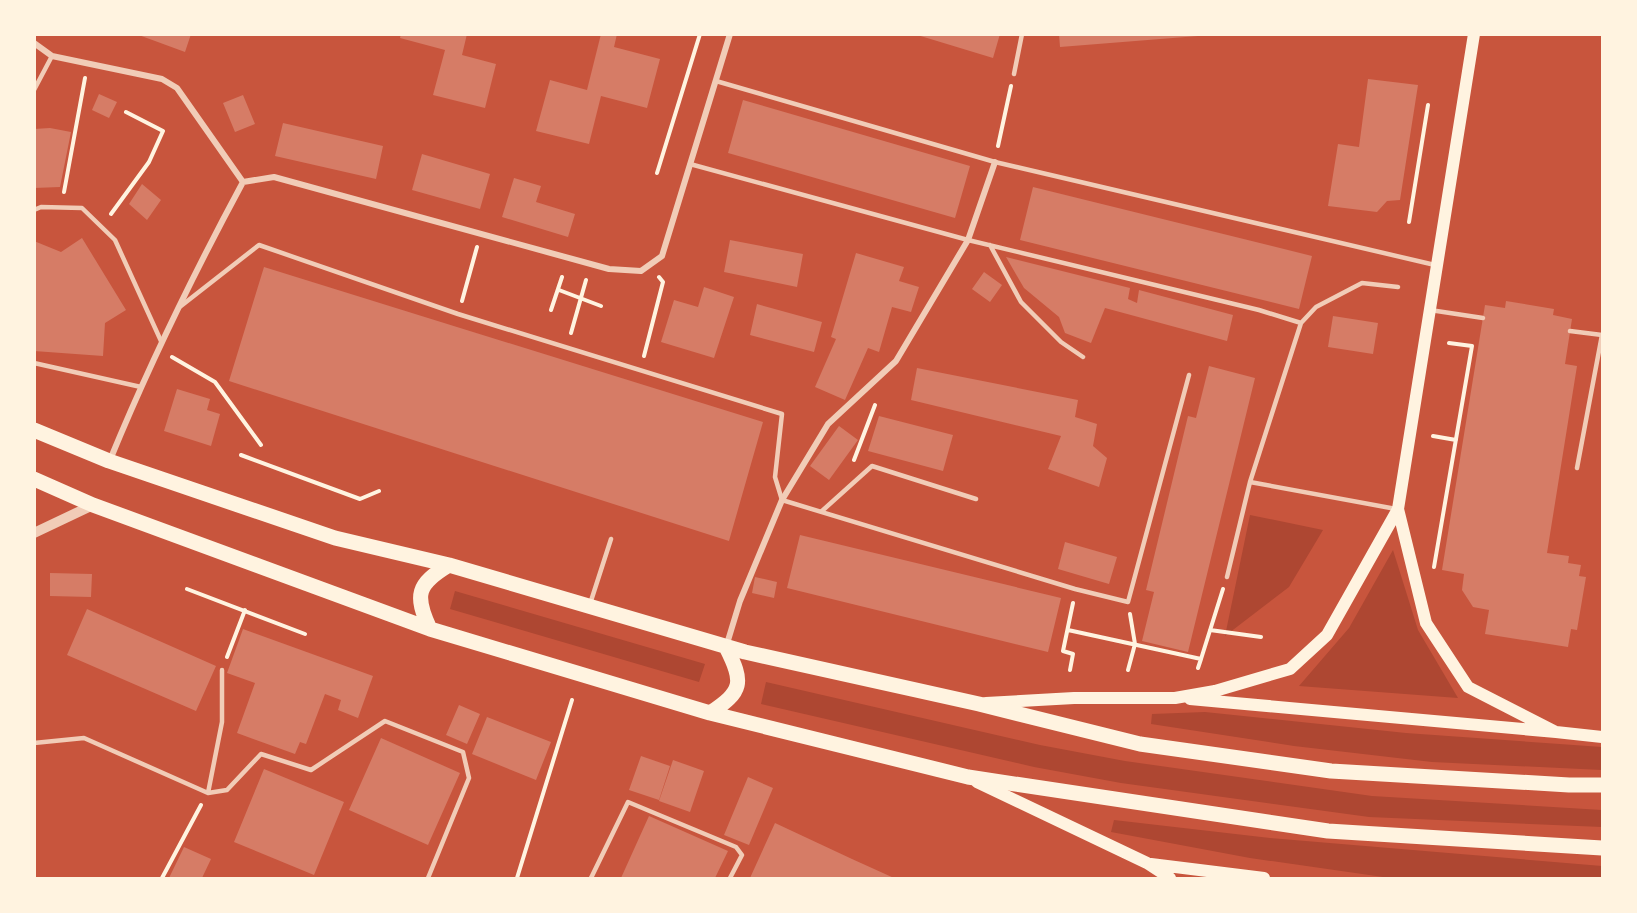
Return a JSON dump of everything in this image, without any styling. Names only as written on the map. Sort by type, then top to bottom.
[{"type":"main road","points":[[1175,698],[1246,683],[1290,669],[1327,635],[1398,510],[1474,34]]},
{"type":"main road","points":[[34,430],[109,461],[335,538],[449,565],[726,647],[979,704],[1140,744],[1330,771],[1557,785],[1602,785]]},
{"type":"main road","points":[[34,479],[93,505],[429,629],[710,713],[968,777],[1328,831],[1602,848]]},
{"type":"main road","points":[[1398,510],[1426,623],[1468,687],[1557,732]]},
{"type":"main road","points":[[429,629],[421,610],[421,591],[432,575],[449,565]]},
{"type":"main road","points":[[710,713],[732,698],[738,687],[736,667],[726,647]]},
{"type":"main road","points":[[979,704],[1074,698],[1175,698],[1602,737]]},
{"type":"main road","points":[[968,777],[1147,863],[1170,879]]},
{"type":"main road","points":[[1147,863],[1264,879]]},
{"type":"street","points":[[243,182],[273,177],[609,269],[641,271],[662,256],[730,34]]},
{"type":"street","points":[[34,43],[52,56],[162,79],[177,88],[243,182]]},
{"type":"street","points":[[726,647],[740,601],[782,500],[828,424],[896,361],[968,240],[995,162]]},
{"type":"street","points":[[109,461],[199,263],[243,182]]},
{"type":"street","points":[[34,533],[93,505]]},
{"type":"lane","points":[[1014,74],[1022,34]]},
{"type":"lane","points":[[34,90],[52,56]]},
{"type":"lane","points":[[716,81],[995,162],[1438,266]]},
{"type":"lane","points":[[690,164],[968,240],[1259,310],[1301,323]]},
{"type":"lane","points":[[34,210],[41,207],[82,208],[115,240],[162,341]]},
{"type":"lane","points":[[179,308],[259,245],[458,314],[782,414],[775,477],[782,500],[1075,589],[1128,602],[1189,375]]},
{"type":"lane","points":[[990,245],[1021,302],[1061,342],[1083,357]]},
{"type":"lane","points":[[1227,577],[1250,482],[1301,323],[1316,307],[1362,283],[1398,287]]},
{"type":"lane","points":[[1430,310],[1483,318]]},
{"type":"lane","points":[[1570,331],[1602,335],[1577,468]]},
{"type":"lane","points":[[34,363],[141,387]]},
{"type":"lane","points":[[822,511],[872,466],[976,499]]},
{"type":"lane","points":[[1250,482],[1398,510]]},
{"type":"lane","points":[[590,607],[611,539]]},
{"type":"lane","points":[[208,793],[222,722],[222,670]]},
{"type":"lane","points":[[34,743],[84,738],[208,793],[227,790],[261,754],[311,770],[385,721],[463,752],[469,778],[428,879]]},
{"type":"lane","points":[[591,879],[628,802],[736,847],[742,855],[730,879]]},
{"type":"path","points":[[657,173],[700,34]]},
{"type":"path","points":[[995,162],[1014,74]]},
{"type":"path","points":[[61,207],[85,78]]},
{"type":"path","points":[[1409,222],[1428,105]]},
{"type":"path","points":[[112,212],[149,162],[163,131],[126,112]]},
{"type":"path","points":[[463,296],[481,235]]},
{"type":"path","points":[[572,329],[591,264]]},
{"type":"path","points":[[551,310],[562,278]]},
{"type":"path","points":[[644,353],[663,282]]},
{"type":"path","points":[[559,290],[601,306]]},
{"type":"path","points":[[1433,572],[1472,346],[1449,344]]},
{"type":"path","points":[[158,349],[215,382],[261,446]]},
{"type":"path","points":[[853,465],[877,399]]},
{"type":"path","points":[[1433,436],[1456,440]]},
{"type":"path","points":[[241,455],[360,499],[379,491]]},
{"type":"path","points":[[1198,668],[1227,577]]},
{"type":"path","points":[[1070,670],[1073,654],[1063,651],[1075,589]]},
{"type":"path","points":[[187,590],[305,634]]},
{"type":"path","points":[[1128,602],[1135,644],[1128,670]]},
{"type":"path","points":[[222,670],[245,610]]},
{"type":"path","points":[[1068,630],[1201,658]]},
{"type":"path","points":[[1210,630],[1261,637]]},
{"type":"path","points":[[517,879],[572,700]]},
{"type":"path","points":[[162,879],[208,793]]},
{"type":"shaded area","points":[[1250,515],[1323,530],[1289,587],[1225,636]]},
{"type":"shaded area","points":[[1393,550],[1418,630],[1458,698],[1299,686],[1349,628]]},
{"type":"shaded area","points":[[455,591],[705,664],[699,682],[450,609]]},
{"type":"shaded area","points":[[766,682],[1040,745],[1125,761],[1372,796],[1602,810],[1602,827],[1369,817],[1121,783],[1034,767],[761,704]]},
{"type":"shaded area","points":[[1205,712],[1406,733],[1602,747],[1602,770],[1432,762],[1294,746],[1151,724],[1152,714]]},
{"type":"shaded area","points":[[1114,820],[1270,838],[1602,866],[1602,878],[1390,878],[1250,858],[1111,832]]},
{"type":"building","points":[[136,34],[191,34],[185,52]]},
{"type":"building","points":[[401,34],[467,34],[462,55],[496,64],[485,108],[433,95],[445,50],[400,38]]},
{"type":"building","points":[[601,34],[617,34],[614,47],[660,59],[647,108],[601,96],[589,144],[536,131],[550,80],[587,90]]},
{"type":"building","points":[[914,34],[1000,34],[993,58]]},
{"type":"building","points":[[1059,34],[1198,34],[1198,36],[1060,47]]},
{"type":"building","points":[[1368,79],[1418,85],[1400,200],[1387,201],[1377,212],[1328,206],[1338,144],[1359,147]]},
{"type":"building","points":[[99,94],[117,102],[109,118],[92,110]]},
{"type":"building","points":[[243,95],[255,124],[235,132],[223,103]]},
{"type":"building","points":[[743,100],[970,166],[955,218],[728,153]]},
{"type":"building","points":[[283,123],[383,146],[376,179],[275,156]]},
{"type":"building","points":[[50,128],[71,132],[60,187],[34,188],[34,129]]},
{"type":"building","points":[[422,154],[490,174],[480,209],[412,190]]},
{"type":"building","points":[[514,178],[541,186],[536,202],[575,214],[568,237],[502,217]]},
{"type":"building","points":[[142,184],[161,200],[147,220],[129,204]]},
{"type":"building","points":[[1033,187],[1312,256],[1299,309],[1020,240]]},
{"type":"building","points":[[82,238],[126,310],[105,323],[103,356],[34,351],[34,241],[61,252]]},
{"type":"building","points":[[730,240],[803,254],[797,287],[724,272]]},
{"type":"building","points":[[856,253],[904,267],[899,281],[919,287],[911,312],[892,307],[879,352],[868,348],[845,400],[815,387],[836,339],[831,337]]},
{"type":"building","points":[[1006,257],[1130,288],[1128,299],[1137,303],[1139,290],[1233,315],[1227,341],[1105,308],[1091,343],[1065,333],[1059,317],[1024,288]]},
{"type":"building","points":[[264,267],[763,422],[729,541],[229,381]]},
{"type":"building","points":[[984,272],[1002,285],[990,302],[972,289]]},
{"type":"building","points":[[704,287],[734,297],[714,358],[661,342],[674,300],[698,307]]},
{"type":"building","points":[[1506,301],[1554,309],[1553,315],[1572,319],[1565,364],[1577,366],[1547,553],[1569,556],[1568,563],[1581,565],[1579,576],[1586,577],[1577,630],[1571,629],[1568,647],[1485,634],[1489,610],[1473,607],[1462,590],[1464,574],[1442,570],[1485,305],[1505,308]]},
{"type":"building","points":[[757,304],[822,322],[814,352],[750,335]]},
{"type":"building","points":[[1333,316],[1378,323],[1373,354],[1328,347]]},
{"type":"building","points":[[1209,366],[1255,378],[1188,652],[1142,641],[1154,592],[1146,590],[1188,416],[1196,418]]},
{"type":"building","points":[[917,368],[1078,400],[1075,417],[1097,424],[1093,446],[1107,458],[1099,487],[1048,469],[1061,436],[911,400]]},
{"type":"building","points":[[177,389],[210,399],[207,410],[220,414],[211,446],[164,431]]},
{"type":"building","points":[[879,416],[953,435],[943,471],[868,451]]},
{"type":"building","points":[[839,426],[858,440],[829,480],[810,466]]},
{"type":"building","points":[[800,535],[1061,598],[1048,652],[787,588]]},
{"type":"building","points":[[1065,542],[1117,557],[1109,584],[1058,569]]},
{"type":"building","points":[[50,573],[92,574],[91,597],[50,596]]},
{"type":"building","points":[[755,577],[777,582],[774,598],[752,593]]},
{"type":"building","points":[[87,609],[216,666],[196,711],[67,655]]},
{"type":"building","points":[[243,629],[373,676],[358,718],[338,710],[341,700],[325,694],[306,744],[300,742],[295,754],[237,733],[255,683],[227,673]]},
{"type":"building","points":[[459,705],[480,714],[467,744],[446,735]]},
{"type":"building","points":[[487,717],[551,742],[536,780],[472,754]]},
{"type":"building","points":[[381,738],[460,773],[428,845],[349,810]]},
{"type":"building","points":[[641,756],[670,766],[659,800],[629,790]]},
{"type":"building","points":[[673,760],[704,771],[690,812],[659,801]]},
{"type":"building","points":[[264,769],[344,802],[314,875],[234,842]]},
{"type":"building","points":[[748,777],[773,788],[749,845],[724,835]]},
{"type":"building","points":[[649,816],[728,851],[715,878],[621,878]]},
{"type":"building","points":[[775,823],[852,859],[894,878],[750,878]]},
{"type":"building","points":[[184,847],[211,859],[202,878],[169,878]]}]
